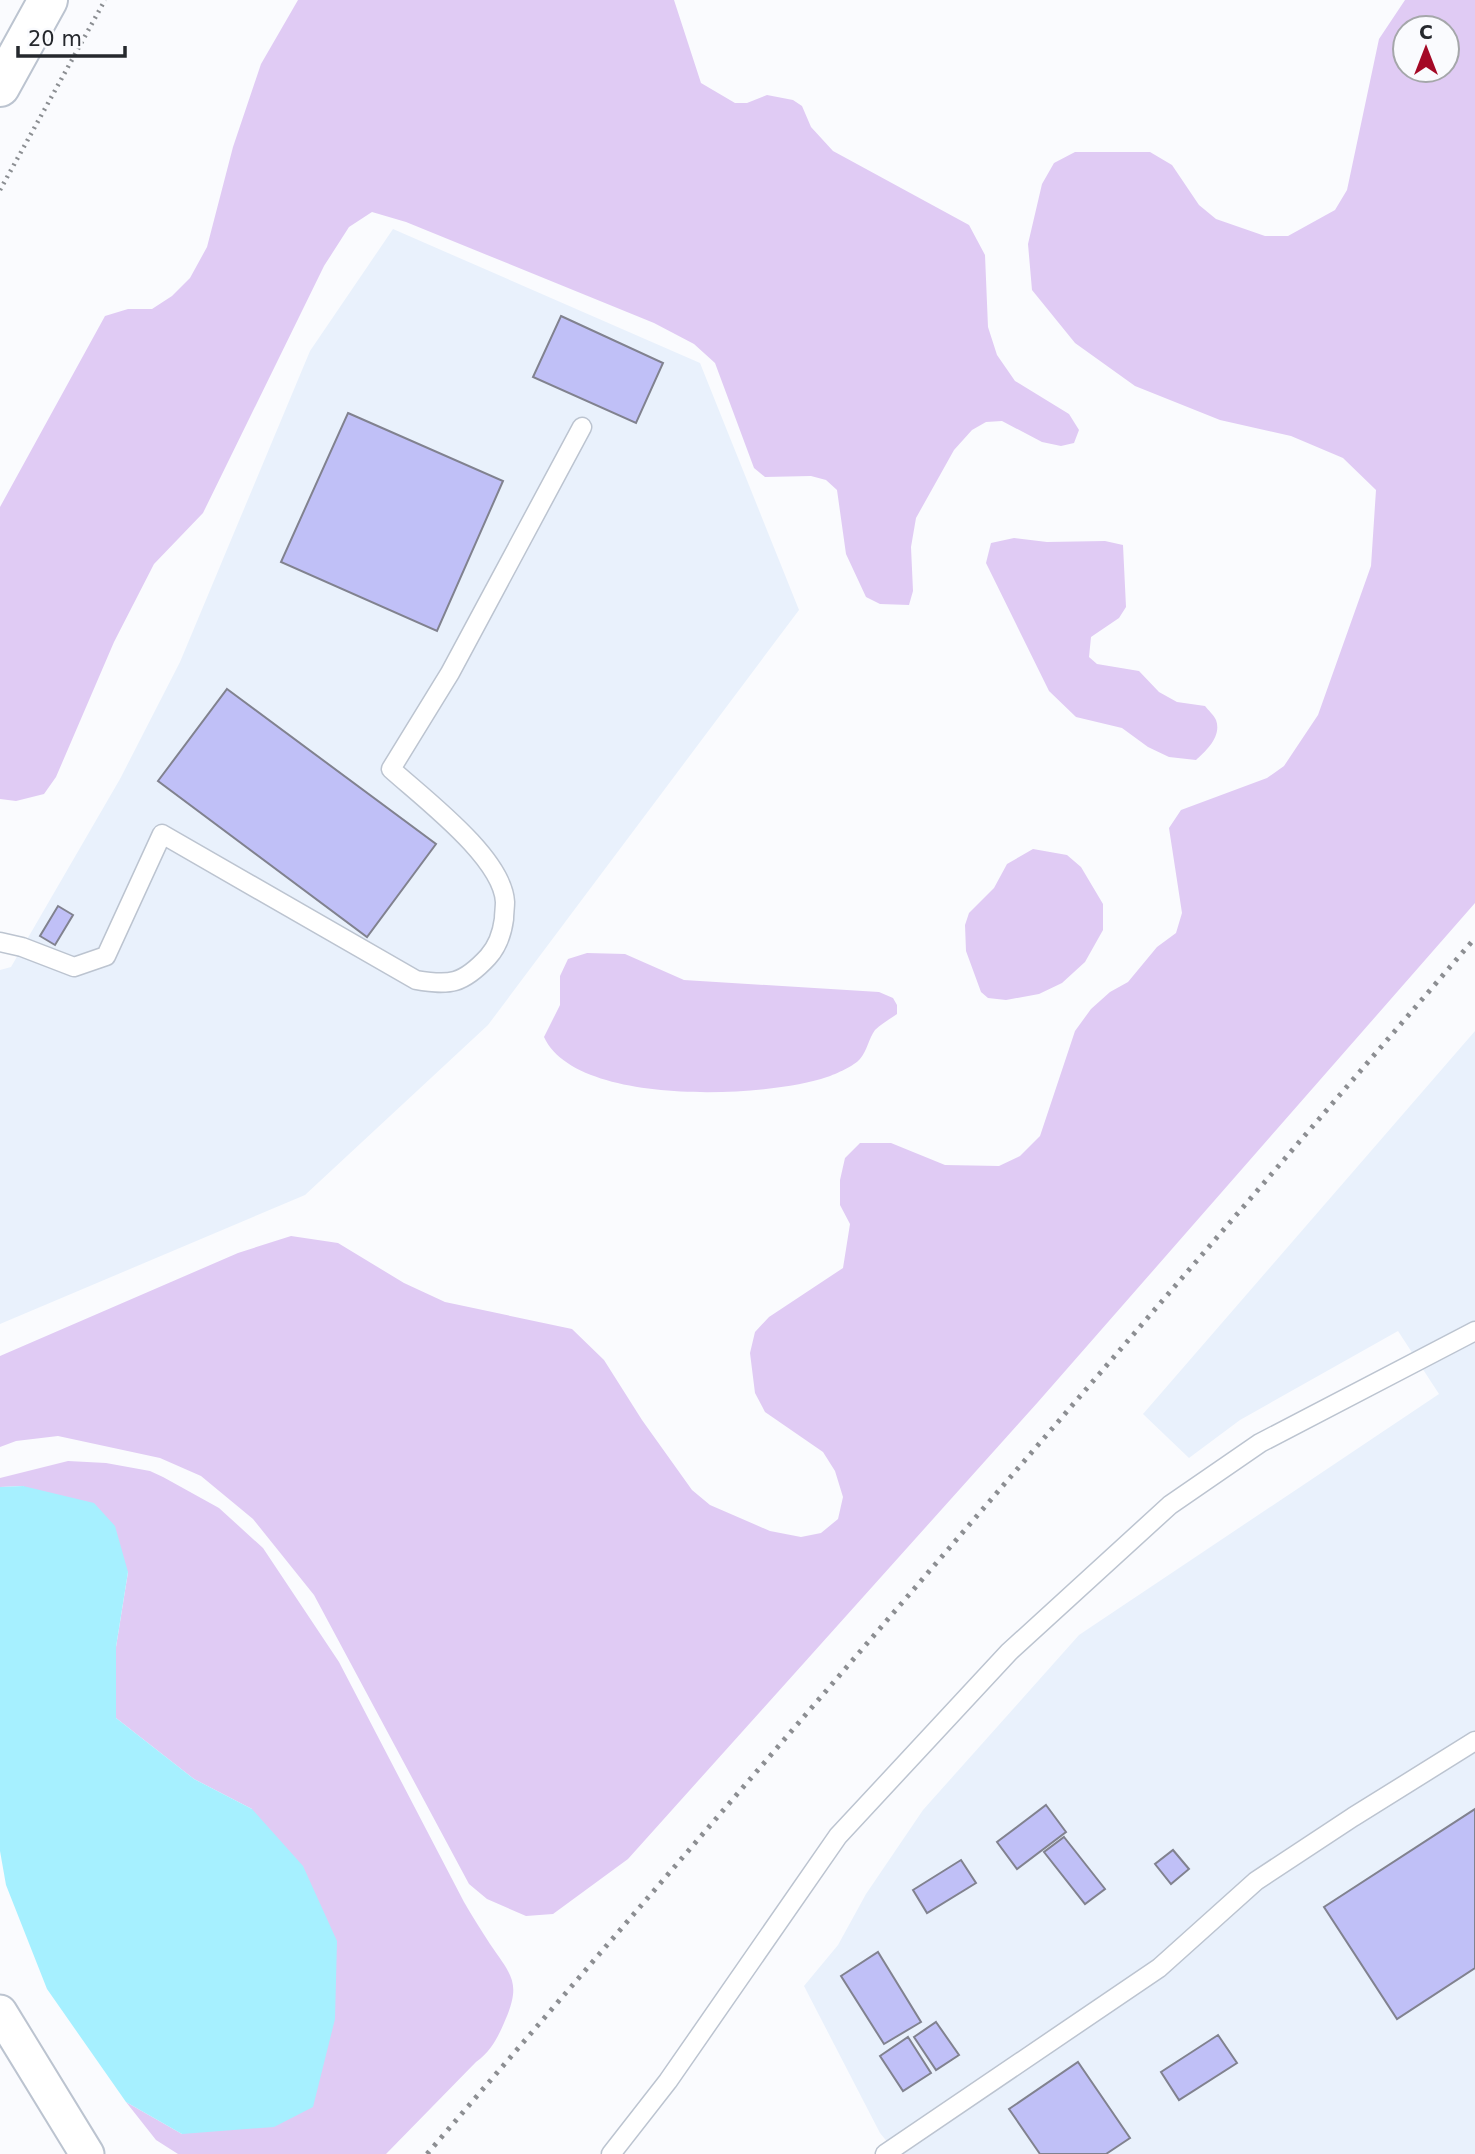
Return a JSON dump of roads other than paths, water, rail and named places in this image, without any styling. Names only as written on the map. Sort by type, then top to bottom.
[{"type":"main road","points":[[0,87],[48,0]]},
{"type":"street","points":[[0,2012],[87,2154]]},
{"type":"lane","points":[[0,942],[22,947],[74,967],[106,956],[162,834],[415,981],[442,985],[464,978],[480,965],[496,948],[502,931],[505,900],[494,871],[477,848],[391,769],[450,673],[582,428]]},
{"type":"lane","points":[[611,2154],[668,2081],[838,1836],[1009,1652],[1170,1505],[1260,1443],[1475,1331]]},
{"type":"lane","points":[[884,2154],[1159,1968],[1256,1881],[1475,1741]]},
{"type":"water","points":[[23,1486],[94,1503],[115,1526],[128,1572],[116,1647],[116,1718],[194,1779],[252,1809],[303,1866],[337,1941],[335,2019],[313,2107],[274,2127],[182,2134],[126,2102],[47,1989],[6,1885],[0,1851],[0,1487]]},
{"type":"railway","points":[[427,2154],[1475,938]]}]
